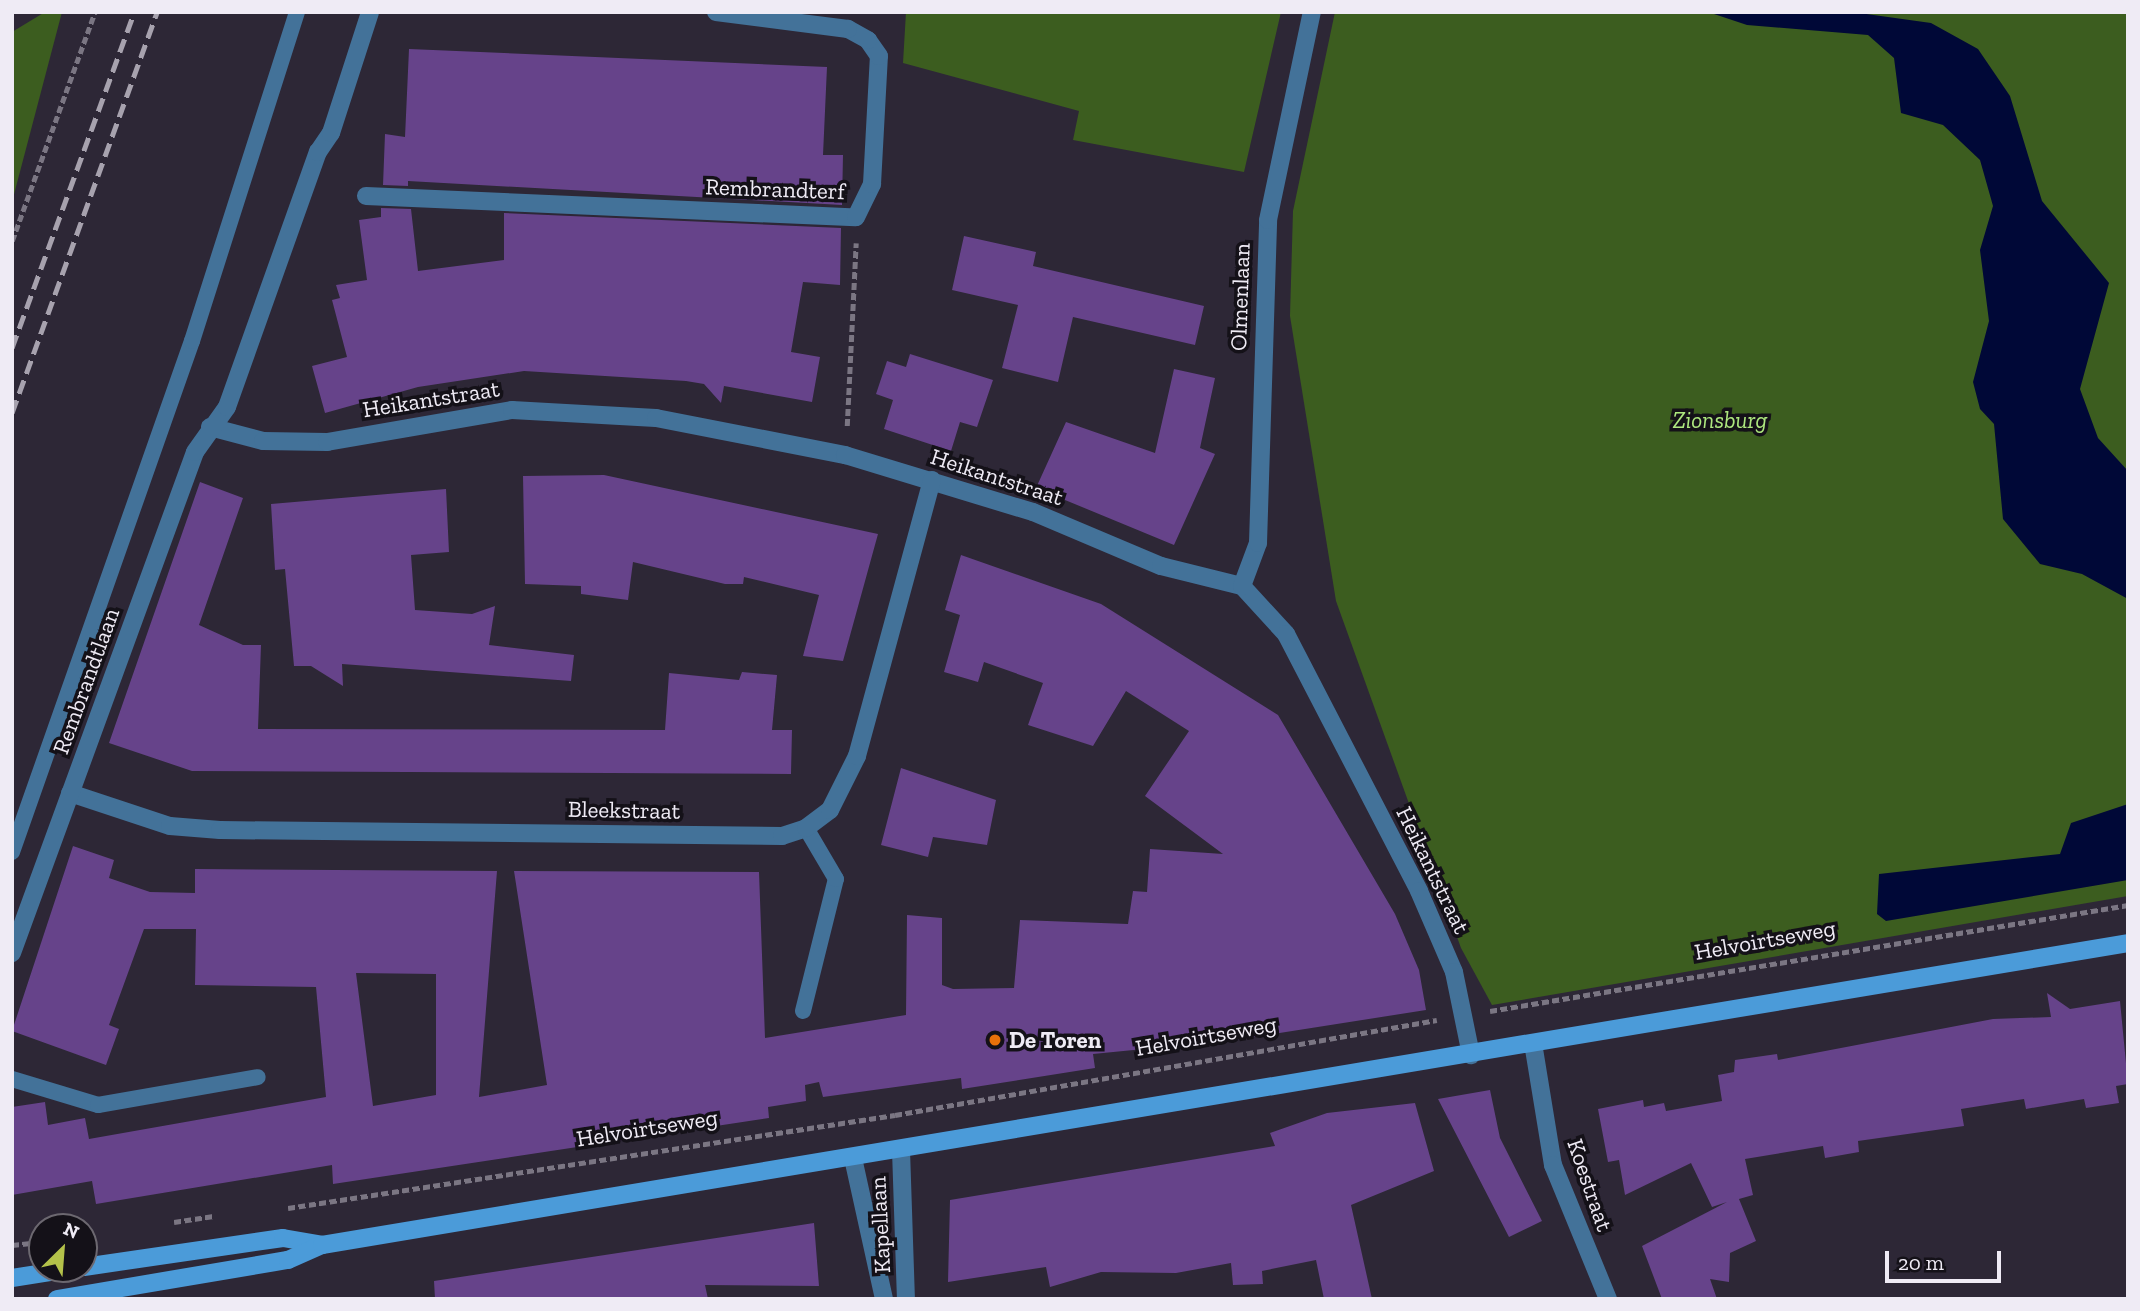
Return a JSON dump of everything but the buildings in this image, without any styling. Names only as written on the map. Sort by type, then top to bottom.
[{"type":"main road","points":[[57,1299],[288,1260],[322,1245],[1471,1055],[1533,1042],[2128,943]]},
{"type":"main road","points":[[98,1265],[283,1238],[322,1245]]},
{"type":"street","points":[[210,427],[227,407],[318,152],[331,134],[370,12]]},
{"type":"street","name":"Rembrandterf","points":[[366,196],[856,216],[872,184],[879,56],[868,40],[848,29],[716,12]]},
{"type":"street","name":"Olmenlaan","points":[[1242,586],[1258,543],[1268,220],[1312,12]]},
{"type":"street","name":"Heikantstraat","points":[[210,427],[263,441],[327,442],[512,410],[583,410],[845,455],[1034,512],[1161,566],[1242,586],[1286,634],[1419,891],[1454,972],[1465,1015],[1471,1055]]},
{"type":"street","name":"Rembrandtlaan","points":[[12,953],[195,452],[210,427]]},
{"type":"street","name":"Bleekstraat","points":[[70,793],[170,826],[220,830],[782,835],[806,828],[830,810],[857,756],[932,480]]},
{"type":"street","name":"Koestraat","points":[[1533,1042],[1553,1165],[1608,1299]]},
{"type":"street","name":"Kapellaan","points":[[901,1150],[906,1299]]},
{"type":"street","name":"Kapellaan","points":[[853,1158],[884,1299]]},
{"type":"lane","points":[[12,852],[192,341],[297,12]]},
{"type":"lane","points":[[803,1011],[836,879],[806,828]]},
{"type":"lane","points":[[12,1079],[98,1105],[258,1077]]},
{"type":"path","points":[[12,242],[96,12]]},
{"type":"path","points":[[845,455],[856,216]]},
{"type":"path","name":"Helvoirtseweg","points":[[273,1210],[908,1113],[1465,1015],[2128,905]]},
{"type":"path","points":[[159,1224],[222,1215]]},
{"type":"green space","points":[[45,12],[62,12],[12,202],[12,32]]},
{"type":"green space","points":[[906,12],[1281,12],[1244,172],[1073,140],[1079,111],[903,63]]},
{"type":"green space","name":"Zionsburg","points":[[1335,12],[2128,12],[2128,896],[1492,1005],[1461,948],[1336,601],[1290,316],[1293,211]]},
{"type":"shaded area","points":[[1708,12],[1852,12],[1931,23],[1978,49],[2010,96],[2042,201],[2109,283],[2080,389],[2098,438],[2128,471],[2128,599],[2082,574],[2040,564],[2003,519],[1994,424],[1980,409],[1973,382],[1989,321],[1980,250],[1993,206],[1980,160],[1943,125],[1901,113],[1894,58],[1868,35],[1747,25]]},
{"type":"shaded area","points":[[2128,804],[2128,880],[1886,921],[1877,914],[1879,874],[2060,854],[2071,823]]},
{"type":"railway","points":[[12,348],[134,12]]},
{"type":"railway","points":[[12,413],[157,12]]},
{"type":"place","name":"De Toren","points":[[995,1040]]}]
